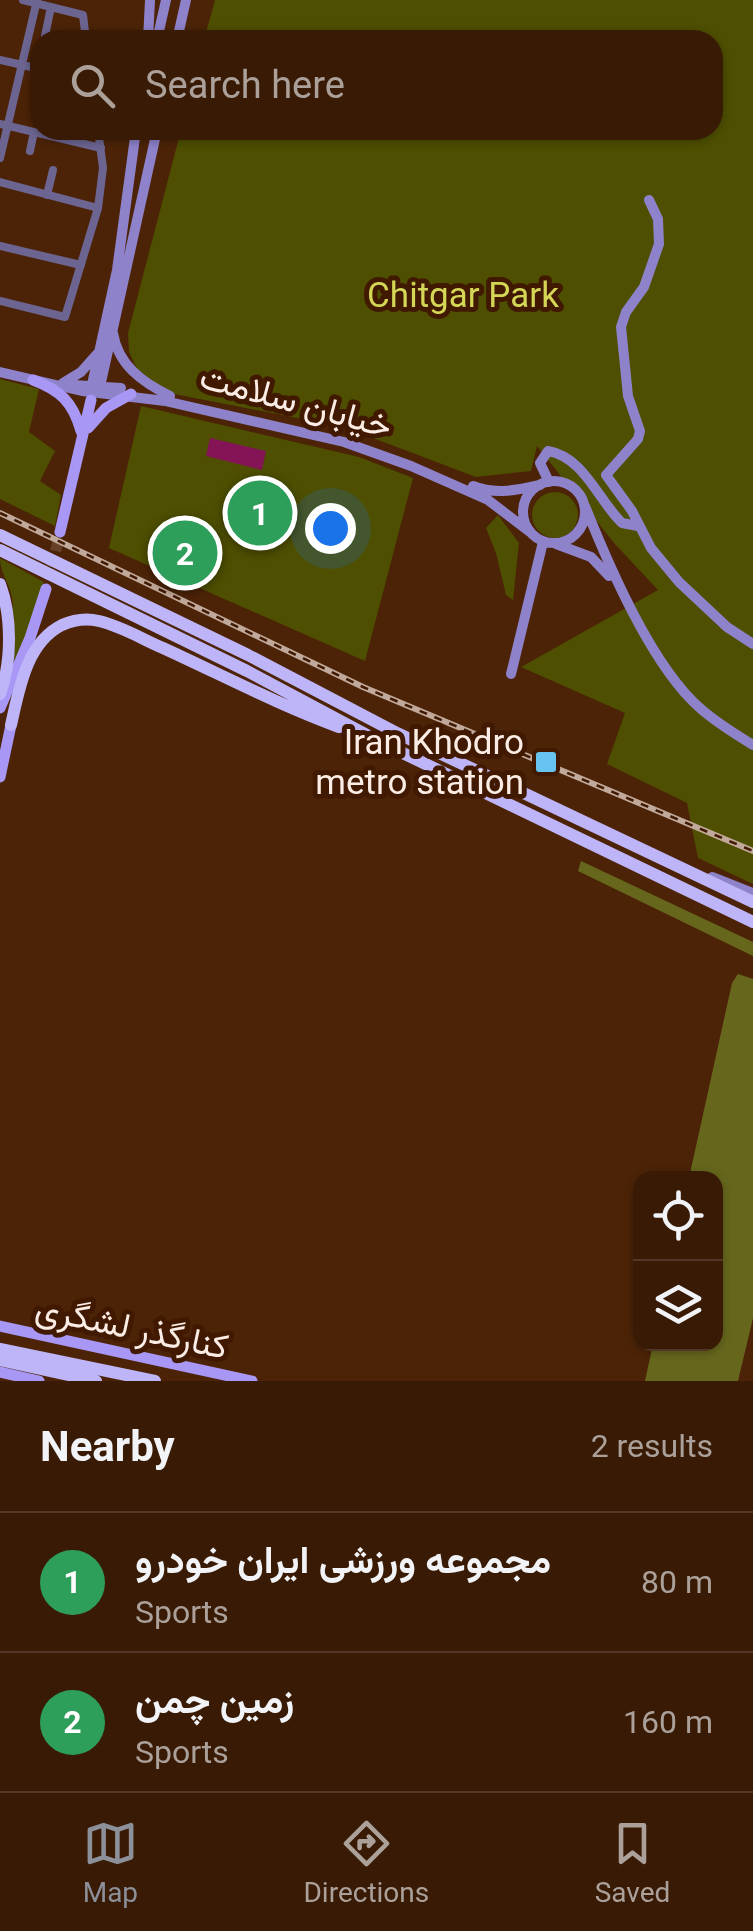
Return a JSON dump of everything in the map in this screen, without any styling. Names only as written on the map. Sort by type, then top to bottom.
[{"type":"highway","points":[[0,535],[397,734],[753,902]]},
{"type":"highway","points":[[0,550],[247,671],[382,743],[753,922]]},
{"type":"highway","points":[[0,584],[6,608],[8,653],[6,679],[0,693]]},
{"type":"highway","points":[[11,725],[19,690],[36,648],[46,636],[82,619],[116,627],[293,710],[382,743]]},
{"type":"highway","points":[[0,1348],[96,1381]]},
{"type":"highway","points":[[0,1360],[28,1360],[155,1381]]},
{"type":"main road","points":[[148,30],[150,0]]},
{"type":"main road","points":[[159,30],[166,0]]},
{"type":"main road","points":[[179,30],[186,0]]},
{"type":"main road","points":[[60,532],[117,270],[135,140]]},
{"type":"main road","points":[[92,391],[112,326],[155,140]]},
{"type":"main road","points":[[649,200],[658,219],[659,244],[644,287],[621,326],[628,396],[640,431],[632,447],[606,475],[632,510],[651,548],[702,605],[753,644]]},
{"type":"main road","points":[[112,326],[121,359],[152,387],[170,396]]},
{"type":"main road","points":[[62,383],[88,365],[100,348]]},
{"type":"main road","points":[[0,370],[92,391]]},
{"type":"main road","points":[[0,370],[56,388],[66,398],[82,435]]},
{"type":"main road","points":[[33,380],[92,391]]},
{"type":"main road","name":"خیابان سلامت","points":[[92,391],[131,394],[307,432],[360,448],[488,500],[530,532]]},
{"type":"main road","name":"خیابان سلامت","points":[[92,391],[170,396],[354,439],[486,491],[515,491],[545,483]]},
{"type":"main road","points":[[82,435],[106,408],[131,394]]},
{"type":"main road","points":[[545,483],[540,463],[548,451],[562,455],[593,484],[622,523],[638,526]]},
{"type":"main road","points":[[559,481],[576,489],[612,569],[672,678],[702,710],[753,747],[712,724],[680,696],[599,562],[543,542],[530,532],[524,510],[527,500],[545,483],[559,481]]},
{"type":"main road","points":[[556,544],[578,531],[585,515],[584,506]]},
{"type":"main road","points":[[511,674],[543,542]]},
{"type":"main road","points":[[0,708],[46,589]]},
{"type":"main road","points":[[0,673],[0,693]]},
{"type":"main road","points":[[0,777],[11,725]]},
{"type":"main road","points":[[694,872],[753,893]]},
{"type":"main road","name":"کنارگذر لشگری","points":[[0,1327],[252,1381]]},
{"type":"main road","name":"کنارگذر لشگری","points":[[0,1372],[39,1381]]},
{"type":"main road","points":[[212,1372],[238,1381]]},
{"type":"street","points":[[23,0],[83,15],[85,30]]},
{"type":"street","points":[[0,158],[4,125],[36,2]]},
{"type":"street","points":[[46,30],[50,7]]},
{"type":"street","points":[[0,60],[30,67]]},
{"type":"street","points":[[4,125],[30,129]]},
{"type":"street","points":[[30,151],[34,140]]},
{"type":"street","points":[[72,140],[100,148]]},
{"type":"street","points":[[0,301],[66,318],[98,208],[103,168],[99,140]]},
{"type":"street","points":[[48,195],[53,170]]},
{"type":"street","points":[[0,182],[98,208]]},
{"type":"street","points":[[0,246],[81,265]]},
{"type":"green space","name":"Chitgar Park","points":[[215,0],[753,0],[753,884],[698,858],[687,803],[607,764],[625,713],[521,667],[658,590],[614,543],[537,446],[531,471],[476,477],[344,427],[169,393],[137,369],[129,352],[128,333],[178,140],[723,140],[723,30],[207,30]]},
{"type":"green space","points":[[0,379],[39,389],[29,432],[55,451],[40,481],[61,495],[55,526],[0,499]]},
{"type":"green space","points":[[141,406],[359,457],[413,478],[365,661],[109,548]]},
{"type":"green space","points":[[555,492],[571,499],[578,515],[571,531],[555,538],[539,531],[532,515],[539,499]]},
{"type":"green space","points":[[498,515],[519,543],[513,600],[506,595],[486,528]]},
{"type":"green space","points":[[0,558],[44,582],[30,629],[11,667],[13,606]]},
{"type":"shaded area","points":[[210,438],[266,451],[262,470],[206,456]]},
{"type":"shaded area","points":[[581,861],[753,942],[753,956],[578,871]]},
{"type":"shaded area","points":[[738,974],[753,979],[753,1318],[738,1381],[645,1381],[651,1351],[723,1351],[723,1171],[691,1171],[732,983]]},
{"type":"tunnel","points":[[52,567],[60,532]]},
{"type":"railway","points":[[0,513],[363,687],[753,851]]},
{"type":"place","name":"مجموعه ورزشی ایران خودرو","points":[[260,513]]},
{"type":"place","name":"زمین چمن","points":[[185,553]]},
{"type":"place","name":"Iran Khodro metro station","points":[[546,762]]}]
